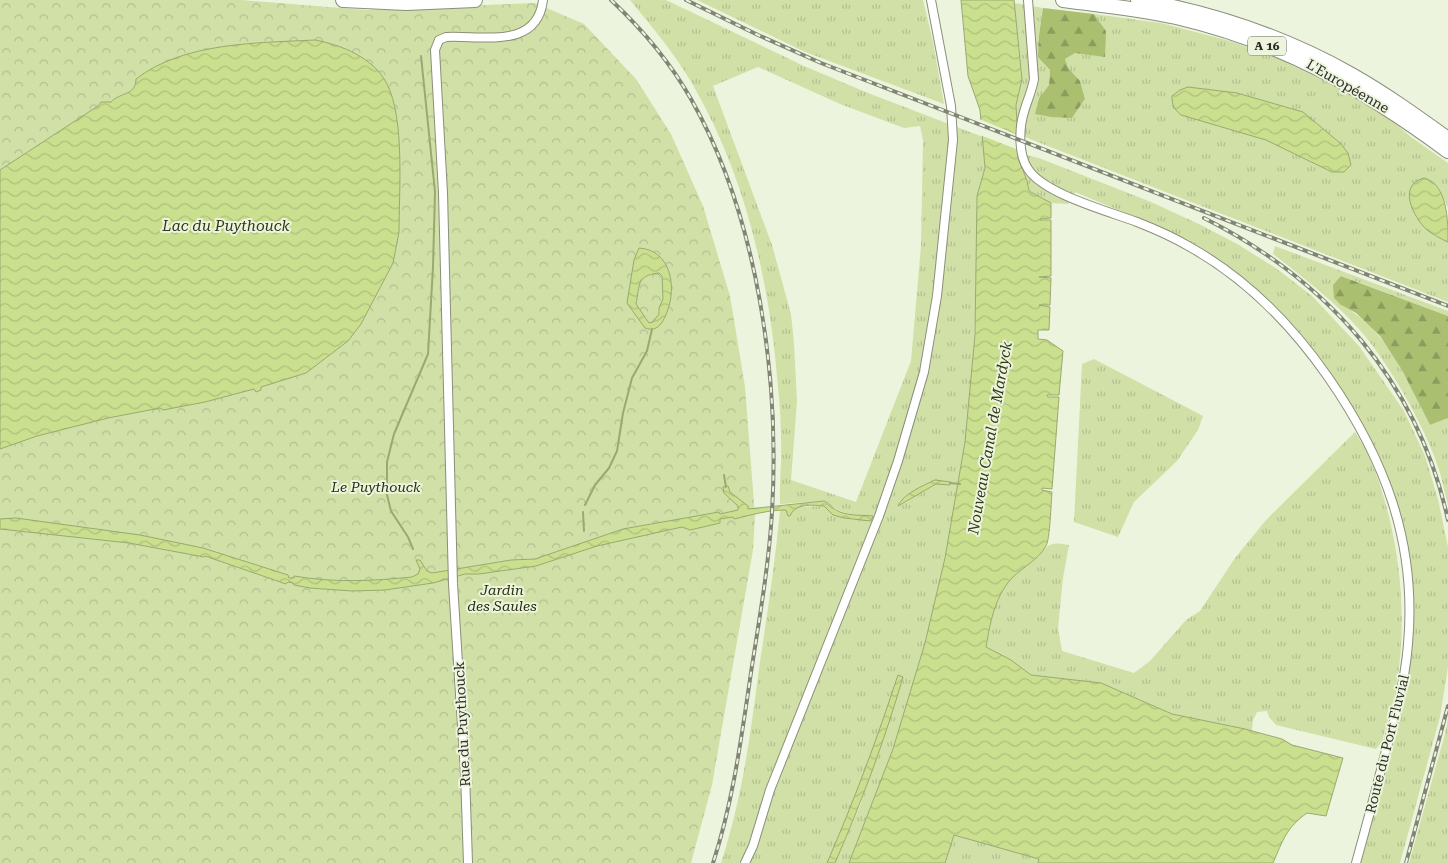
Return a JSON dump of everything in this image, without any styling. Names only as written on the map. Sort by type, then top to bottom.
[{"type":"highway","points":[[343,0],[400,3],[475,0]]},
{"type":"highway","name":"L'Européenne","points":[[1063,0],[1127,8],[1177,18],[1225,30],[1272,47],[1306,62],[1362,92],[1448,151]]},
{"type":"highway","name":"L'Européenne","points":[[1138,0],[1234,23],[1294,46],[1335,65],[1369,85],[1448,139]]},
{"type":"street","name":"Rue du Puythouck","points":[[468,863],[465,773],[452,568],[444,217],[435,50],[439,40],[446,37],[502,37],[521,33],[531,27],[537,20],[544,0]]},
{"type":"street","points":[[745,863],[753,846],[770,790],[873,531],[898,461],[924,372],[937,296],[953,140],[951,106],[931,0]]},
{"type":"street","name":"Route du Port Fluvial","points":[[1028,0],[1034,79],[1021,123],[1022,158],[1027,169],[1038,181],[1085,203],[1145,225],[1188,246],[1226,270],[1261,298],[1286,322],[1336,389],[1362,430],[1381,470],[1394,506],[1403,542],[1409,590],[1409,634],[1401,696],[1356,863]]},
{"type":"green space","name":"Le Puythouck","points":[[0,0],[242,0],[366,10],[535,3],[584,24],[636,79],[671,134],[703,206],[730,296],[745,387],[755,516],[753,550],[712,785],[691,863],[0,863]]},
{"type":"green space","points":[[630,0],[666,0],[804,66],[868,93],[983,137],[985,167],[977,202],[973,363],[958,491],[932,618],[915,680],[873,803],[849,863],[835,863],[860,806],[902,677],[898,676],[853,803],[827,863],[748,863],[743,857],[739,863],[721,863],[734,817],[748,747],[780,510],[787,509],[788,512],[796,507],[824,506],[834,515],[850,514],[837,510],[831,504],[824,501],[780,504],[781,421],[769,309],[762,270],[741,194],[728,156],[712,120],[693,85],[679,62]],"holes":[[[758,67],[840,104],[904,128],[920,126],[923,140],[921,246],[911,361],[856,502],[791,480],[797,401],[791,314],[772,245],[713,86]],[[935,480],[950,485],[936,484],[899,506],[900,501]]]},
{"type":"green space","points":[[697,0],[923,0],[944,104],[805,52]]},
{"type":"green space","points":[[1014,3],[1043,8],[1039,35],[1050,70],[1049,85],[1039,98],[1036,114],[1072,118],[1085,99],[1080,81],[1067,68],[1065,59],[1106,31],[1094,14],[1161,23],[1230,41],[1272,56],[1333,85],[1391,120],[1411,137],[1448,163],[1448,208],[1439,188],[1426,229],[1448,242],[1448,302],[1017,134],[1016,102],[1022,73]]},
{"type":"green space","points":[[1043,8],[1094,14],[1106,31],[1105,57],[1075,53],[1065,59],[1068,68],[1080,81],[1085,99],[1072,118],[1035,114],[1039,98],[1049,85],[1050,70],[1038,57]]},
{"type":"green space","points":[[1019,153],[1039,158],[1151,202],[1239,245],[1277,269],[1312,296],[1359,346],[1404,411],[1425,456],[1438,499],[1448,547],[1448,667],[1440,717],[1400,863],[1360,863],[1399,722],[1410,664],[1413,635],[1412,589],[1406,543],[1395,498],[1377,450],[1344,396],[1312,350],[1276,308],[1235,271],[1196,245],[1145,221],[1075,192],[1068,204],[1051,203],[1029,191]]},
{"type":"green space","points":[[1275,246],[1448,311],[1448,316],[1342,276],[1341,305],[1357,315],[1384,342],[1404,374],[1430,425],[1448,418],[1448,505],[1439,469],[1431,448],[1414,412],[1393,375],[1359,329],[1329,299],[1273,254]]},
{"type":"green space","points":[[1341,276],[1448,316],[1448,418],[1430,425],[1402,370],[1380,336],[1356,313],[1341,305],[1334,298],[1333,285]]},
{"type":"green space","points":[[1094,359],[1203,416],[1198,430],[1177,461],[1134,502],[1118,537],[1074,522],[1082,364]]},
{"type":"green space","points":[[1355,432],[1368,454],[1387,508],[1394,537],[1401,596],[1402,626],[1397,682],[1382,742],[1376,749],[1276,725],[1269,717],[1267,711],[1257,712],[1253,720],[1252,731],[1172,714],[1101,683],[1031,675],[1011,660],[986,647],[994,610],[1006,585],[1051,544],[1069,545],[1063,578],[1058,628],[1062,651],[1134,673],[1150,661],[1186,620],[1200,611],[1235,558],[1266,520]]},
{"type":"green space","points":[[1448,718],[1448,863],[1409,863],[1445,734]]},
{"type":"green space","points":[[954,835],[1039,859],[1038,863],[945,863]]},
{"type":"water","name":"Nouveau Canal de Mardyck","points":[[961,0],[1014,0],[1022,79],[1016,105],[1019,160],[1029,191],[1051,203],[1051,218],[1040,220],[1051,220],[1051,276],[1039,277],[1051,278],[1050,305],[1039,305],[1050,307],[1049,330],[1038,330],[1038,339],[1047,340],[1063,351],[1059,395],[1047,395],[1048,397],[1059,397],[1052,489],[1042,488],[1042,490],[1052,492],[1046,546],[1039,555],[1012,578],[1001,593],[992,619],[986,647],[1011,660],[1031,675],[1101,683],[1172,714],[1245,729],[1282,739],[1292,745],[1343,758],[1326,816],[1307,813],[1294,824],[1286,835],[1273,863],[1038,863],[1039,859],[954,835],[945,863],[849,863],[893,749],[925,643],[945,558],[965,442],[975,335],[977,196],[985,168],[980,110],[968,76]]},
{"type":"water","name":"Lac du Puythouck","points":[[315,40],[336,45],[356,54],[366,60],[381,75],[393,99],[399,136],[399,232],[393,263],[361,324],[348,341],[306,373],[261,387],[261,390],[256,392],[254,389],[205,402],[108,418],[37,436],[0,449],[0,170],[98,106],[101,102],[111,102],[130,91],[136,79],[155,67],[176,58],[198,51],[222,47]]},
{"type":"water","points":[[1188,87],[1237,93],[1303,112],[1340,143],[1348,153],[1351,165],[1344,172],[1332,172],[1266,140],[1181,115],[1174,107],[1172,96]]},
{"type":"water","points":[[1424,178],[1438,188],[1442,196],[1447,215],[1448,242],[1427,230],[1417,217],[1410,202],[1409,194],[1411,187]]},
{"type":"water","points":[[639,248],[650,250],[658,255],[669,271],[671,281],[670,302],[663,321],[655,329],[645,328],[627,303],[634,260]],"holes":[[[659,273],[662,276],[663,299],[659,308],[659,314],[653,322],[649,323],[636,304],[640,282],[646,276],[652,274]]]},
{"type":"water","points":[[935,480],[951,482],[950,485],[936,484],[898,506],[909,494]]},
{"type":"water","points":[[728,486],[730,492],[748,506],[748,509],[824,501],[844,513],[873,516],[871,521],[844,518],[833,515],[824,506],[804,506],[796,509],[790,516],[788,516],[786,510],[779,510],[734,519],[733,517],[720,519],[720,523],[690,530],[682,527],[597,546],[536,566],[479,574],[465,574],[433,583],[385,590],[352,591],[310,588],[288,582],[286,584],[205,556],[129,543],[0,529],[0,519],[16,518],[140,535],[203,548],[288,575],[289,578],[294,578],[294,576],[353,581],[383,580],[412,577],[418,574],[420,569],[416,560],[420,560],[427,571],[432,573],[511,560],[535,559],[623,529],[738,510],[738,506],[724,493],[723,487]]},
{"type":"water","points":[[898,675],[903,677],[863,794],[835,863],[827,863],[865,770]]},
{"type":"pier","points":[[979,119],[1020,136],[1021,151],[980,135]]},
{"type":"waterway","points":[[413,549],[408,537],[391,511],[387,495],[387,462],[394,434],[428,354],[435,192],[421,56]]},
{"type":"waterway","points":[[585,505],[595,485],[609,468],[617,451],[623,413],[632,378],[647,351],[652,329]]},
{"type":"waterway","points":[[724,475],[726,487]]},
{"type":"waterway","points":[[950,483],[960,484]]},
{"type":"waterway","points":[[583,512],[584,531]]},
{"type":"railway","points":[[611,0],[634,22],[665,59],[691,99],[714,145],[733,194],[748,246],[760,299],[768,354],[774,461],[769,550],[737,765],[727,814],[713,863]]},
{"type":"railway","points":[[686,0],[821,63],[1448,306]]},
{"type":"railway","points":[[1204,218],[1249,243],[1291,272],[1328,305],[1362,341],[1391,380],[1415,423],[1434,470],[1448,520]]},
{"type":"railway","points":[[1406,863],[1448,706]]},
{"type":"park label","name":"Jardin des Saules","points":[[502,598]]}]
